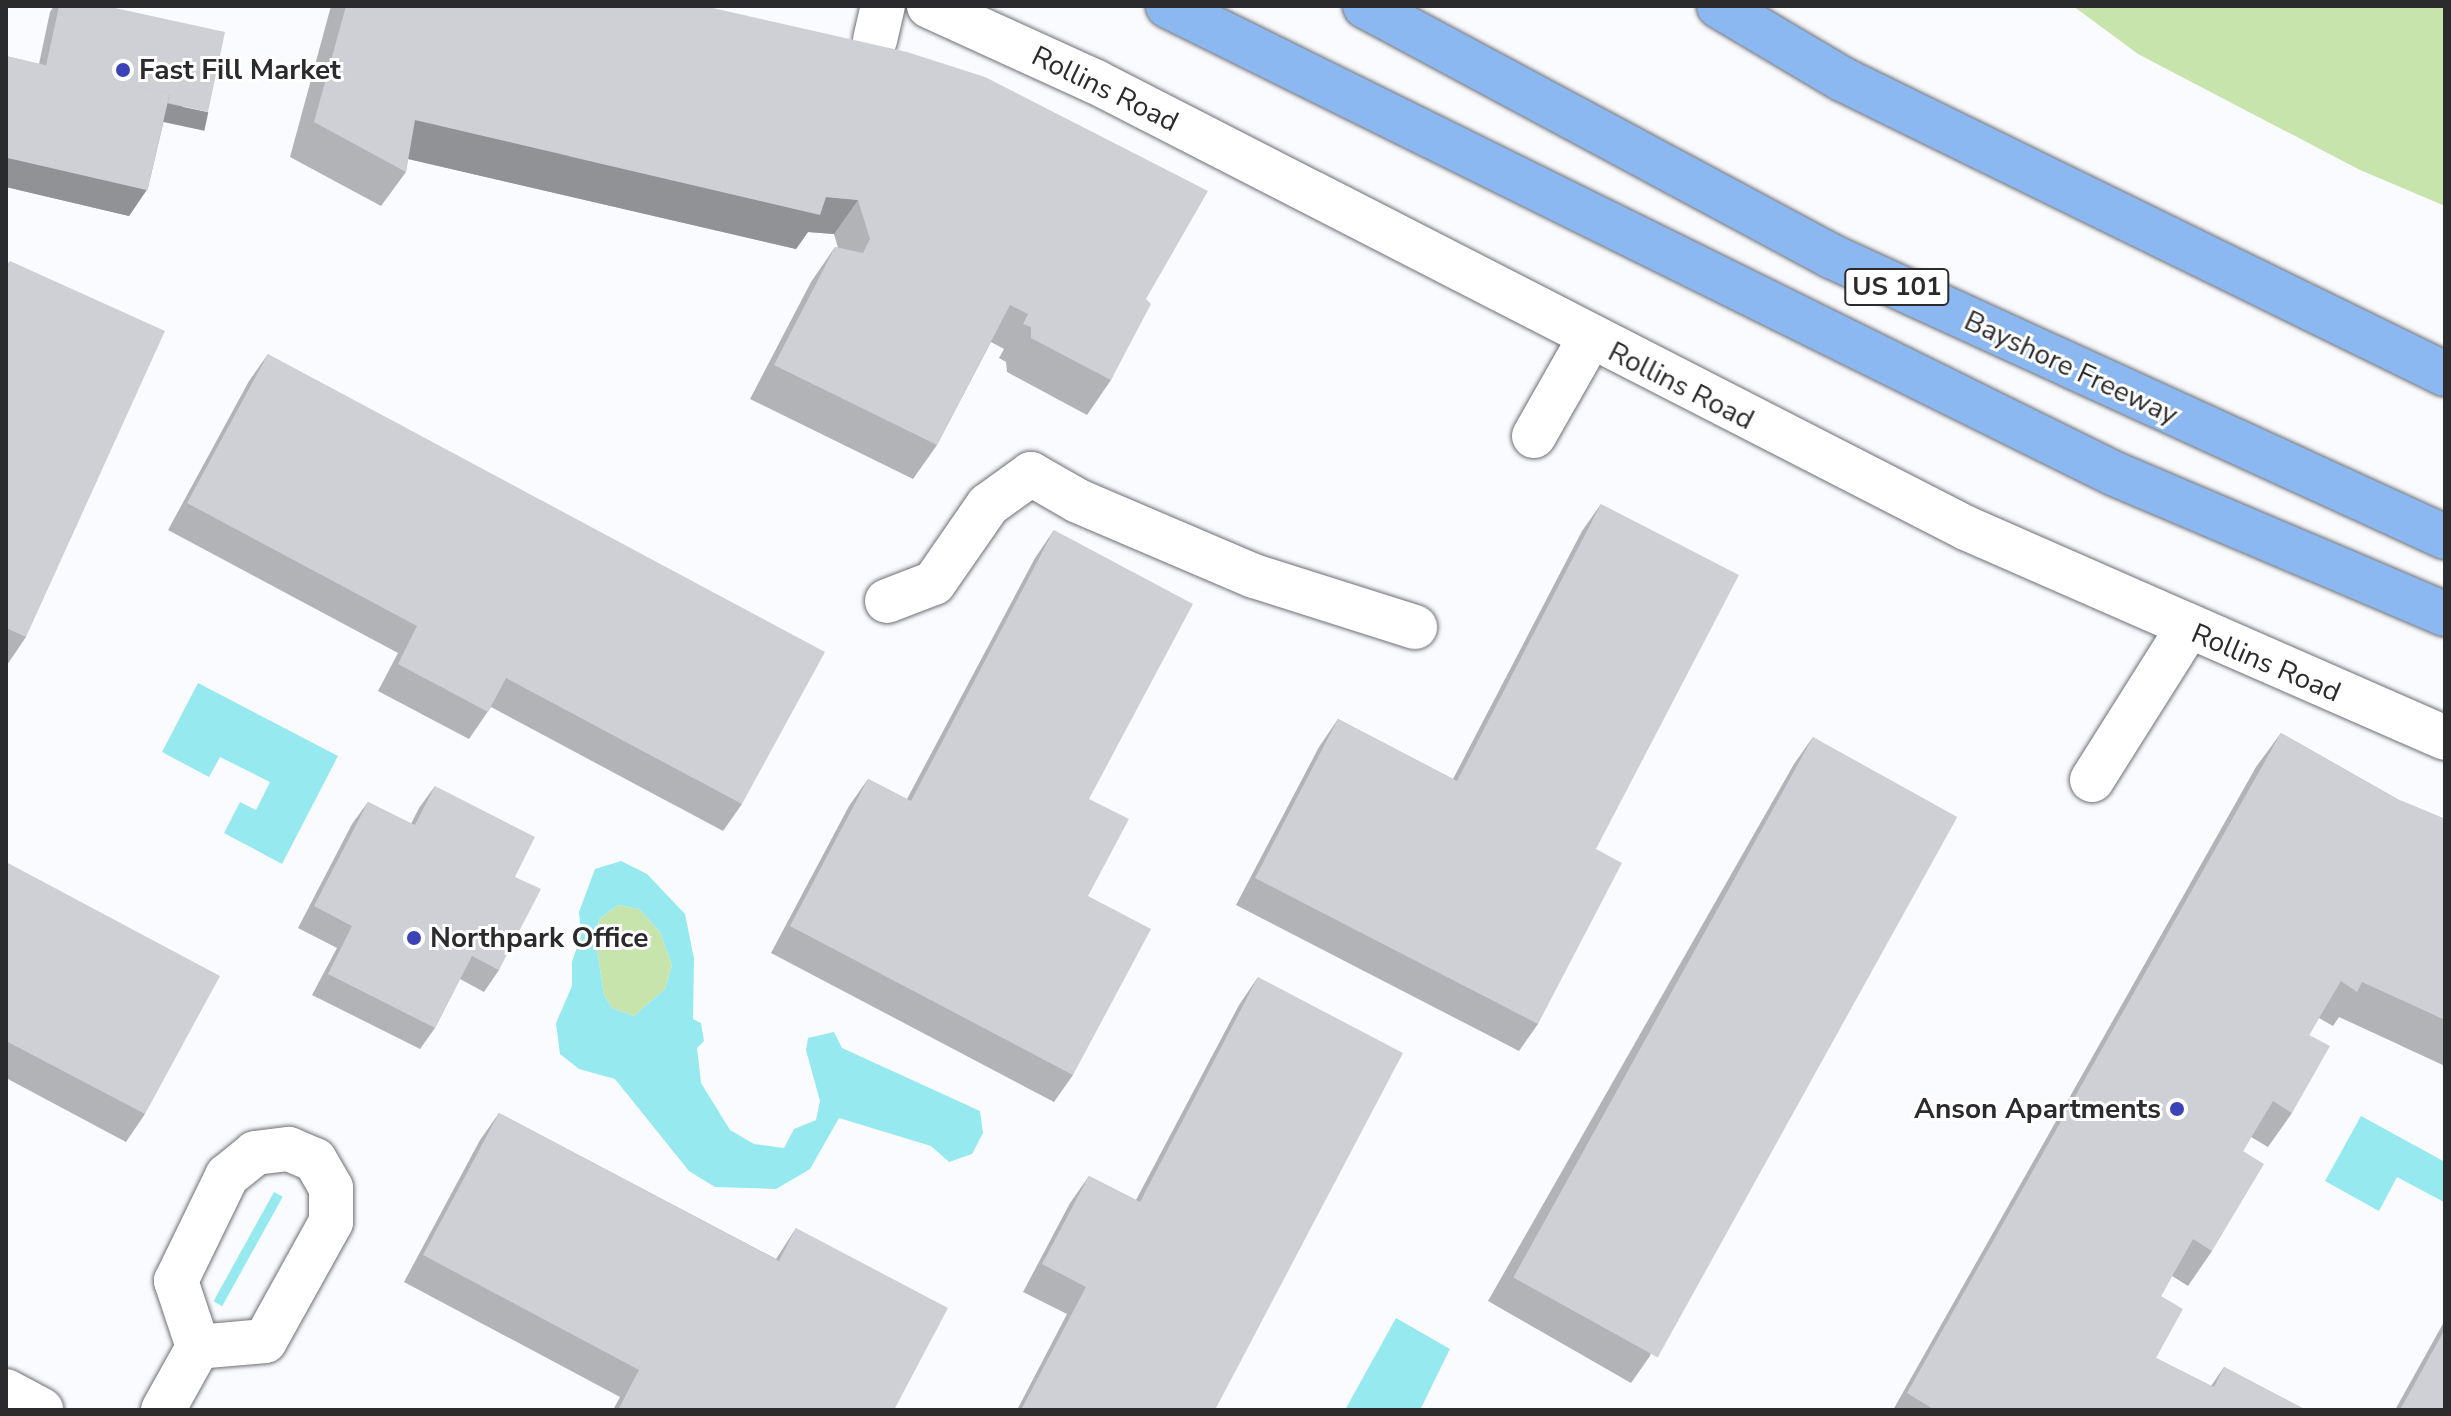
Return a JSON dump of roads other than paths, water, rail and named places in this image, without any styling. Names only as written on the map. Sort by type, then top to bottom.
[{"type":"highway","points":[[1168,6],[2115,474],[2445,614]]},
{"type":"highway","name":"Bayshore Freeway","points":[[1365,6],[1833,257],[2445,537]]},
{"type":"highway","points":[[1719,6],[1842,79],[2445,374]]},
{"type":"street","name":"Rollins Road","points":[[929,6],[1096,82],[1589,339],[1925,508],[2187,629],[2445,738]]},
{"type":"street","points":[[1534,436],[1589,339]]},
{"type":"street","points":[[887,601],[934,583],[988,505],[1031,474],[1078,501],[1254,576],[1415,627]]},
{"type":"street","points":[[2092,780],[2187,629]]},
{"type":"street","points":[[163,1410],[198,1347],[176,1281],[227,1176],[255,1153],[289,1149],[315,1160],[331,1188],[331,1222],[265,1341],[198,1347]]},
{"type":"street","points":[[6,1391],[41,1410]]},
{"type":"water","points":[[198,683],[338,756],[282,864],[224,833],[240,802],[256,810],[270,782],[220,757],[209,777],[162,752]]},
{"type":"water","points":[[621,861],[647,874],[685,914],[694,959],[693,1019],[701,1023],[704,1041],[697,1048],[701,1083],[730,1130],[754,1144],[784,1148],[794,1129],[816,1120],[820,1101],[806,1050],[808,1038],[834,1032],[842,1048],[980,1111],[983,1133],[972,1154],[949,1162],[931,1146],[839,1118],[810,1169],[776,1189],[715,1187],[689,1171],[615,1079],[579,1069],[560,1054],[556,1023],[572,986],[572,962],[581,936],[579,912],[595,869]],"holes":[[[618,905],[639,909],[660,932],[672,965],[665,989],[634,1016],[612,1008],[604,995],[596,942],[599,919]]]},
{"type":"water","points":[[2361,1116],[2445,1162],[2444,1202],[2397,1177],[2379,1211],[2325,1181]]},
{"type":"water","points":[[274,1192],[283,1197],[222,1306],[213,1301]]},
{"type":"water","points":[[1396,1318],[1450,1349],[1420,1410],[1345,1410]]},
{"type":"place","name":"Fast Fill Market","points":[[123,70]]},
{"type":"place","name":"Northpark Office","points":[[414,938]]},
{"type":"place","name":"Anson Apartments","points":[[2177,1109]]}]
